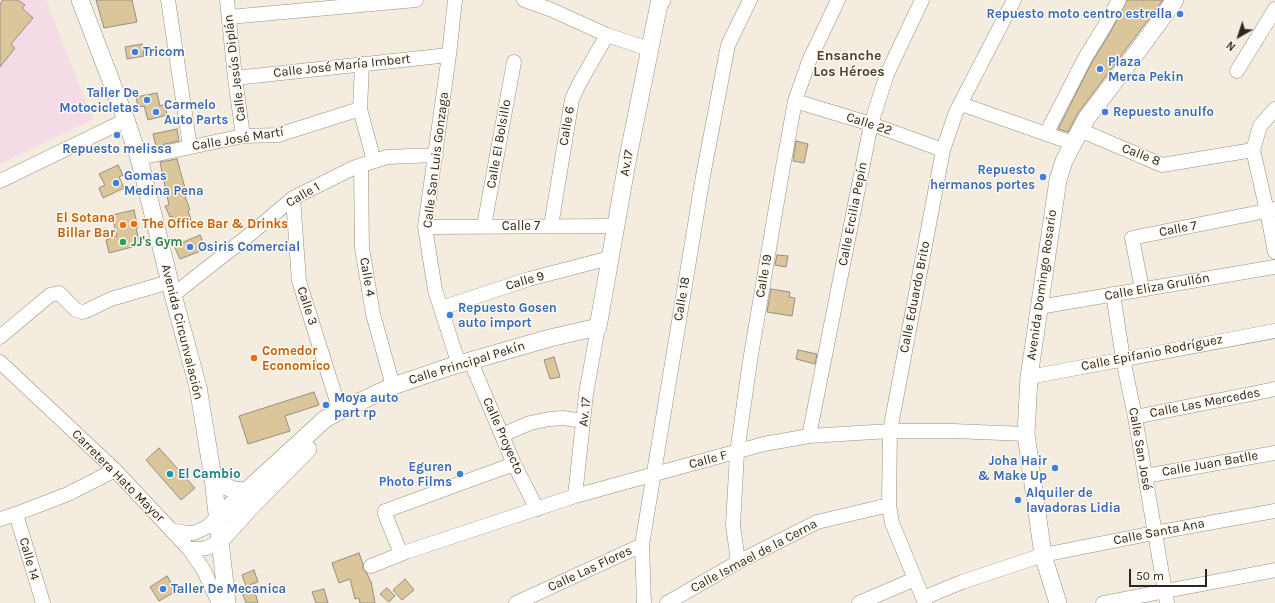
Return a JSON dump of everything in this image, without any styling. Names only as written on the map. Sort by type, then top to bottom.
[{"type":"main road","name":"Avenida Circunvalación","points":[[80,0],[126,120],[138,158],[171,289],[198,387],[213,478],[227,603]]},
{"type":"main road","name":"Av.17","points":[[598,327],[649,49],[659,4],[662,0]]},
{"type":"main road","name":"Avenida Domingo Rosario","points":[[1058,603],[1043,554],[1026,434],[1029,377],[1058,180],[1064,161],[1086,119],[1175,0]]},
{"type":"main road","name":"Calle Principal Pekín","points":[[218,517],[325,419],[340,411],[393,386],[450,367],[550,338],[598,327]]},
{"type":"main road","points":[[220,541],[330,426],[340,411]]},
{"type":"main road","points":[[213,478],[234,490],[246,491]]},
{"type":"street","points":[[168,0],[190,147]]},
{"type":"street","name":"Calle Jesús Diplán","points":[[227,0],[235,78],[244,136]]},
{"type":"street","points":[[229,17],[416,0]]},
{"type":"street","name":"Calle San Luis Gonzaga","points":[[455,0],[436,155],[425,227],[435,290],[441,308],[465,363]]},
{"type":"street","points":[[524,0],[552,10],[608,35],[649,49]]},
{"type":"street","name":"Calle 18","points":[[644,603],[642,545],[703,176],[728,45],[750,0]]},
{"type":"street","name":"Calle 19","points":[[738,562],[734,525],[737,452],[750,361],[795,101],[809,61],[838,0]]},
{"type":"street","name":"Calle Ercilia Pepín","points":[[809,436],[871,124],[887,74],[922,0]]},
{"type":"street","name":"Calle Eduardo Brito","points":[[924,600],[892,523],[889,505],[890,431],[943,150],[956,112],[1014,0]]},
{"type":"street","points":[[1046,134],[1085,58],[1119,0]]},
{"type":"street","points":[[1236,71],[1275,9]]},
{"type":"street","name":"Calle 6","points":[[551,226],[572,99],[579,84],[608,35]]},
{"type":"street","name":"Calle José María Imbert","points":[[235,78],[449,55]]},
{"type":"street","name":"Calle El Bolsillo","points":[[484,226],[514,62]]},
{"type":"street","name":"Calle 4","points":[[362,64],[360,109],[367,163],[362,248],[373,314],[393,386]]},
{"type":"street","name":"Calle 22","points":[[795,101],[871,124],[943,150]]},
{"type":"street","name":"Calle 8","points":[[960,104],[1046,134],[1076,136],[1162,165],[1253,150]]},
{"type":"street","points":[[1275,108],[1260,126],[1253,150],[1271,210],[1275,252]]},
{"type":"street","name":"Calle José Martí","points":[[138,158],[244,136],[278,135],[360,109]]},
{"type":"street","points":[[0,181],[126,120]]},
{"type":"street","name":"Calle 1","points":[[171,289],[248,236],[293,198],[353,168],[367,163],[387,157],[436,155]]},
{"type":"street","name":"Calle 3","points":[[293,198],[299,281],[340,411]]},
{"type":"street","name":"Calle 7","points":[[1142,289],[1132,238],[1271,210]]},
{"type":"street","name":"Calle 7","points":[[425,227],[616,226]]},
{"type":"street","name":"Calle 9","points":[[441,308],[529,279],[610,258]]},
{"type":"street","name":"Calle Eliza Grullón","points":[[1039,307],[1275,267]]},
{"type":"street","points":[[0,337],[50,295],[60,293],[76,310],[82,312],[111,299],[171,289]]},
{"type":"street","name":"Calle San José","points":[[1113,294],[1123,359],[1135,417],[1166,597]]},
{"type":"street","name":"Av. 17","points":[[575,496],[586,394],[598,327]]},
{"type":"street","name":"Calle Epifanio Rodríguez","points":[[1029,377],[1275,331]]},
{"type":"street","name":"Carretera Hato Mayor","points":[[0,362],[115,470],[189,548],[203,568],[219,603]]},
{"type":"street","name":"Calle Proyecto","points":[[465,363],[502,435],[514,464],[537,509]]},
{"type":"street","name":"Calle Las Mercedes","points":[[1135,417],[1275,389]]},
{"type":"street","points":[[502,435],[530,423],[550,419],[563,418],[584,421]]},
{"type":"street","name":"Calle F","points":[[371,566],[401,554],[575,496],[764,444],[809,436],[890,431],[953,431],[1026,434]]},
{"type":"street","name":"Calle Juan Batlle","points":[[1145,476],[1275,452]]},
{"type":"street","points":[[401,554],[385,512],[514,464]]},
{"type":"street","points":[[0,519],[68,494],[115,470]]},
{"type":"street","name":"Calle Ismael de la Cerna","points":[[667,603],[738,562],[817,522],[889,505]]},
{"type":"street","name":"Calle Santa Ana","points":[[924,600],[962,582],[1043,554],[1275,511]]},
{"type":"street","name":"Calle 14","points":[[16,514],[43,603]]},
{"type":"street","points":[[172,530],[194,533],[207,526],[218,517]]},
{"type":"street","points":[[189,548],[207,548],[220,541]]},
{"type":"street","name":"Calle Las Flores","points":[[516,603],[642,545]]},
{"type":"street","points":[[1103,603],[1166,597],[1275,570]]},
{"type":"street","points":[[859,603],[915,579]]},
{"type":"shaded area","points":[[0,0],[46,0],[93,119],[0,164]]},
{"type":"building","points":[[3,0],[18,0],[25,5],[22,8],[33,18],[11,44],[15,48],[0,67],[0,4]]},
{"type":"building","points":[[96,0],[132,0],[137,22],[104,28]]},
{"type":"building","name":"Plaza Merca Pekin","points":[[1127,0],[1163,0],[1078,113],[1068,132],[1058,129],[1092,62],[1111,31]]},
{"type":"building","name":"Tricom","points":[[142,44],[144,56],[127,59],[125,47]]},
{"type":"building","points":[[157,93],[160,106],[165,104],[167,115],[148,120],[144,106],[138,107],[136,97]]},
{"type":"building","points":[[177,129],[179,141],[156,146],[153,134]]},
{"type":"building","points":[[796,141],[808,144],[804,163],[793,161]]},
{"type":"building","points":[[177,159],[185,188],[182,188],[190,210],[188,211],[191,220],[175,226],[172,216],[170,217],[165,206],[169,205],[160,162]]},
{"type":"building","points":[[118,165],[123,175],[119,177],[124,188],[103,198],[99,188],[105,185],[99,174]]},
{"type":"building","points":[[134,210],[140,245],[109,253],[106,240],[117,236],[112,215]]},
{"type":"building","name":"Osiris Comercial","points":[[200,235],[206,249],[180,259],[174,246]]},
{"type":"building","points":[[777,255],[788,256],[786,267],[775,265]]},
{"type":"building","points":[[771,289],[790,292],[789,297],[795,298],[792,316],[767,312]]},
{"type":"building","points":[[798,350],[817,354],[815,364],[796,359]]},
{"type":"building","points":[[554,357],[560,377],[550,379],[544,360]]},
{"type":"building","points":[[314,392],[319,405],[285,416],[290,431],[248,444],[239,416]]},
{"type":"building","name":"El Cambio","points":[[159,448],[195,488],[181,500],[146,460]]},
{"type":"building","points":[[359,553],[363,564],[363,570],[367,573],[371,581],[375,603],[360,603],[359,598],[355,599],[350,579],[339,583],[332,563]]},
{"type":"building","points":[[254,570],[258,582],[246,586],[242,575]]},
{"type":"building","name":"Taller De Mecanica","points":[[167,576],[176,591],[159,601],[150,587]]},
{"type":"building","points":[[405,579],[414,590],[402,600],[393,590]]},
{"type":"building","points":[[254,588],[258,603],[246,603],[242,592]]},
{"type":"building","points":[[387,588],[395,596],[389,602],[380,594]]},
{"type":"building","points":[[324,589],[328,603],[316,603],[312,592]]},
{"type":"place","name":"Repuesto moto centro estrella","points":[[1180,14]]},
{"type":"place","name":"Tricom","points":[[135,52]]},
{"type":"place","name":"Plaza Merca Pekin","points":[[1100,69]]},
{"type":"place","name":"Taller De Motocicletas","points":[[147,100]]},
{"type":"place","name":"Carmelo Auto Parts","points":[[156,112]]},
{"type":"place","name":"Repuesto anulfo","points":[[1105,112]]},
{"type":"place","name":"Repuesto melissa","points":[[117,135]]},
{"type":"place","name":"Repuesto hermanos portes","points":[[1043,177]]},
{"type":"place","name":"Gomas Medina Pena","points":[[116,183]]},
{"type":"place","name":"The Office Bar & Drinks","points":[[134,224]]},
{"type":"place","name":"El Sotana Billar Bar","points":[[123,225]]},
{"type":"place","name":"JJ's Gym","points":[[123,242]]},
{"type":"place","name":"Osiris Comercial","points":[[190,247]]},
{"type":"place","name":"Repuesto Gosen auto import","points":[[450,315]]},
{"type":"place","name":"Comedor Economico","points":[[254,358]]},
{"type":"place","name":"Moya auto part rp","points":[[326,405]]},
{"type":"place","name":"Joha Hair & Make Up","points":[[1055,468]]},
{"type":"place","name":"El Cambio","points":[[170,474]]},
{"type":"place","name":"Eguren Photo Films","points":[[460,474]]},
{"type":"place","name":"Alquiler de lavadoras Lidia","points":[[1018,500]]},
{"type":"place","name":"Taller De Mecanica","points":[[163,589]]},
{"type":"district","name":"Ensanche Los Héroes","points":[[849,64]]}]
